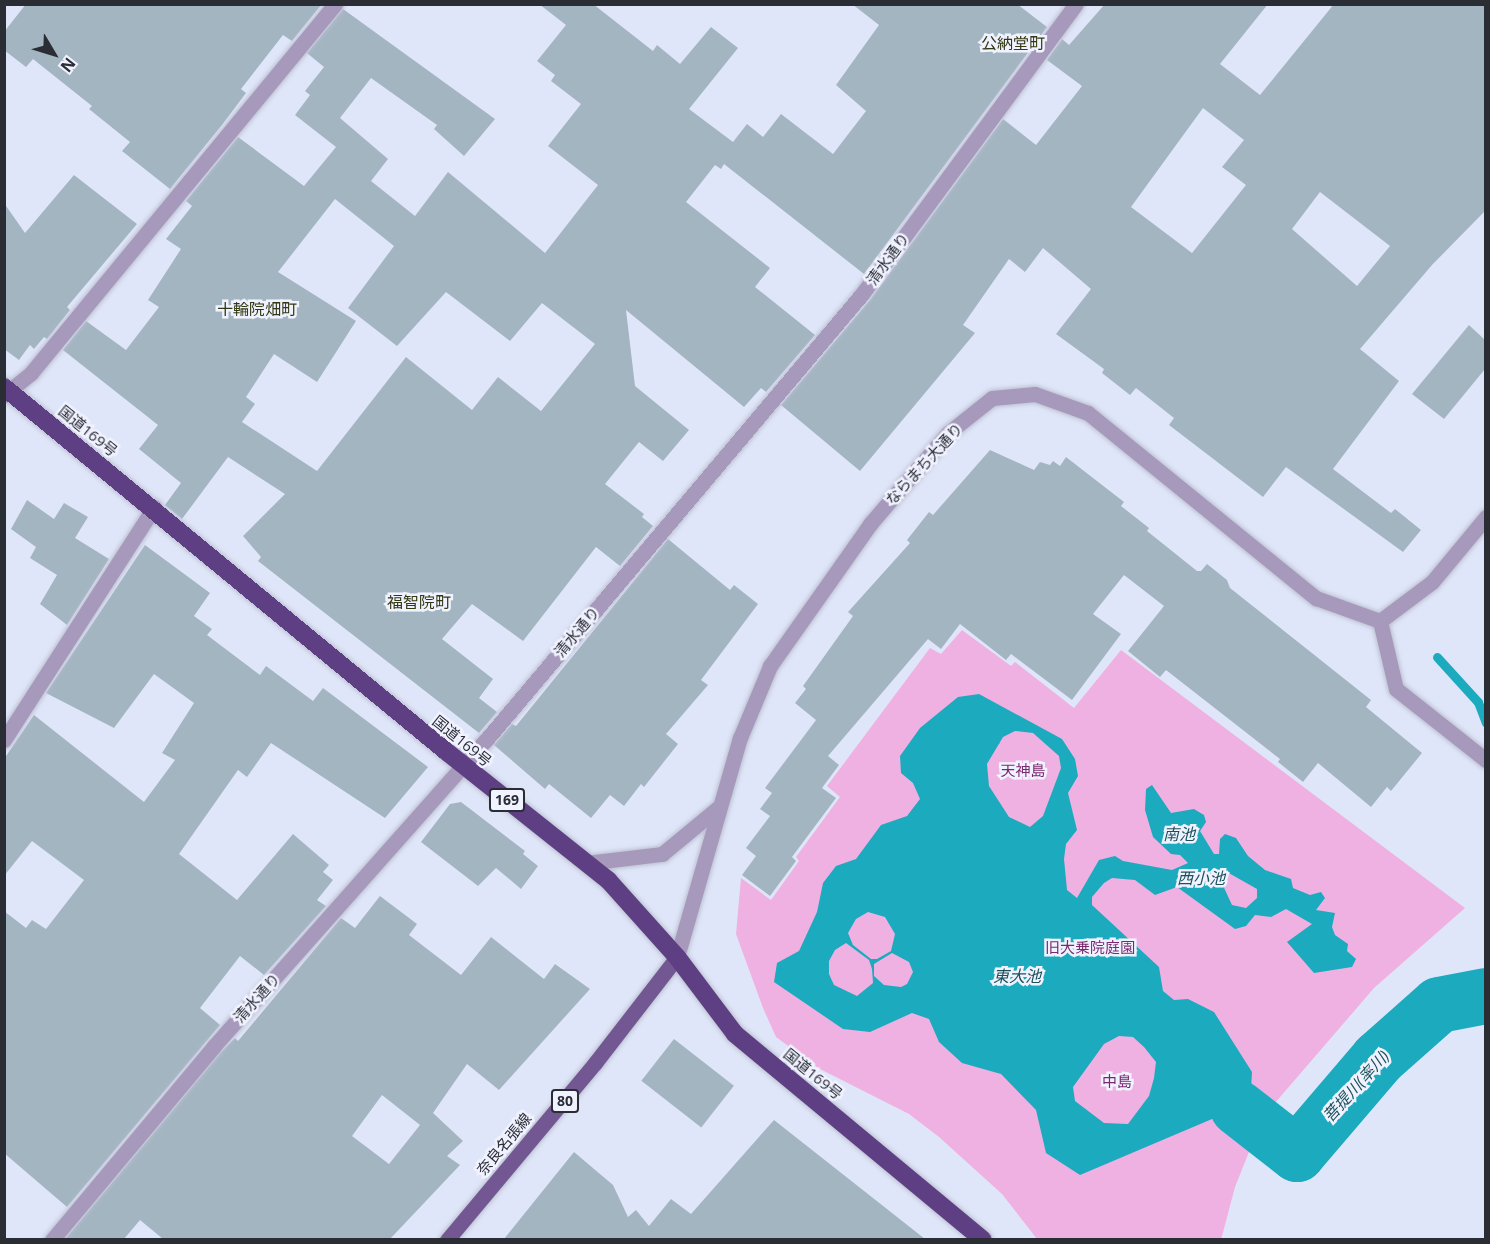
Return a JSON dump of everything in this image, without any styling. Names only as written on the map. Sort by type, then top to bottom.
[{"type":"highway","name":"国道169号","points":[[6,391],[154,507],[463,765],[608,880],[676,957],[735,1034],[983,1239]]},
{"type":"main road","name":"奈良名張線","points":[[447,1239],[596,1063],[676,957]]},
{"type":"street","points":[[6,391],[31,373],[335,4]]},
{"type":"street","name":"清水通り","points":[[52,1239],[214,1046],[463,765],[862,294],[1076,4]]},
{"type":"street","name":"ならまち大通り","points":[[676,957],[740,738],[777,656],[870,524],[948,433],[992,398],[1035,394],[1088,413],[1316,598],[1380,621]]},
{"type":"street","points":[[4,740],[154,507]]},
{"type":"street","points":[[1485,517],[1432,582],[1380,621],[1396,689],[1485,760]]},
{"type":"street","points":[[586,863],[662,854],[720,806]]},
{"type":"green space","name":"旧大乗院庭園","points":[[962,630],[1011,666],[1015,662],[1074,708],[1121,650],[1465,908],[1374,988],[1263,1117],[1235,1187],[1221,1240],[1037,1239],[1002,1194],[939,1137],[909,1114],[818,1068],[776,1037],[763,1008],[736,934],[741,878],[771,900],[799,861],[796,857],[840,797],[827,786],[930,648],[941,654]]},
{"type":"water","name":"東大池","points":[[979,694],[1062,739],[1075,759],[1078,776],[1068,793],[1077,830],[1066,844],[1064,859],[1067,890],[1077,898],[1099,860],[1115,856],[1123,861],[1172,870],[1188,863],[1180,855],[1171,854],[1153,837],[1145,810],[1146,789],[1152,785],[1171,813],[1194,809],[1204,815],[1206,822],[1200,831],[1214,854],[1219,854],[1220,839],[1225,834],[1236,838],[1248,856],[1265,870],[1291,879],[1293,888],[1310,895],[1321,892],[1325,898],[1316,910],[1335,913],[1332,927],[1335,935],[1348,944],[1347,951],[1356,959],[1352,967],[1314,973],[1287,942],[1312,924],[1286,909],[1271,917],[1255,915],[1246,926],[1235,929],[1177,887],[1155,895],[1135,880],[1112,878],[1104,883],[1092,897],[1092,905],[1159,967],[1163,991],[1174,1000],[1188,999],[1214,1012],[1252,1072],[1251,1089],[1238,1108],[1080,1175],[1046,1153],[1036,1110],[1001,1074],[962,1063],[939,1042],[929,1019],[912,1013],[870,1032],[843,1029],[774,982],[777,963],[799,951],[817,912],[823,883],[836,866],[856,859],[881,825],[907,816],[920,799],[913,783],[901,773],[900,756],[920,728],[958,697]],"holes":[[[1015,731],[1033,733],[1059,756],[1061,768],[1043,816],[1030,827],[1009,817],[989,786],[987,764],[1003,737]],[[1227,872],[1257,889],[1257,898],[1246,908],[1232,905],[1220,879]],[[868,912],[885,917],[895,934],[891,951],[877,959],[871,959],[853,945],[848,933],[856,919]],[[846,943],[869,960],[873,983],[857,996],[834,985],[829,974],[829,961],[835,950]],[[892,953],[909,962],[913,972],[907,984],[901,987],[884,985],[874,976],[874,964]],[[1119,1036],[1133,1037],[1156,1062],[1149,1096],[1128,1124],[1104,1123],[1075,1101],[1073,1087],[1104,1044]]]},
{"type":"building","points":[[26,4],[322,4],[292,41],[283,35],[241,89],[246,93],[170,189],[122,151],[130,142],[89,109],[92,106],[33,59],[26,67],[4,50],[4,32]]},
{"type":"building","points":[[539,4],[593,4],[653,51],[657,45],[680,64],[711,27],[738,48],[689,109],[733,142],[747,124],[763,137],[781,114],[833,154],[866,111],[836,85],[879,25],[852,4],[1017,4],[1047,27],[864,274],[724,164],[721,169],[715,165],[686,202],[770,268],[755,287],[815,335],[766,392],[761,388],[744,407],[626,310],[635,386],[689,430],[663,461],[639,442],[605,484],[644,514],[642,517],[653,526],[620,566],[596,547],[523,641],[472,604],[442,639],[493,679],[479,698],[497,712],[479,733],[258,561],[261,557],[243,536],[285,494],[228,457],[182,519],[165,505],[181,483],[139,449],[158,425],[63,350],[86,321],[126,350],[159,307],[148,300],[181,249],[166,239],[192,206],[186,201],[238,137],[304,186],[336,147],[295,115],[310,95],[305,91],[324,67],[307,53],[343,9],[495,119],[464,156],[434,129],[437,125],[371,78],[340,118],[388,159],[371,181],[415,216],[448,172],[545,253],[598,185],[548,146],[581,104],[551,81],[555,75],[537,61],[566,25]],"holes":[[[335,199],[394,246],[348,308],[397,346],[446,292],[510,341],[542,303],[595,344],[541,411],[498,377],[472,410],[406,357],[317,471],[242,422],[255,404],[246,397],[274,354],[317,382],[356,321],[278,272]]]},
{"type":"building","points":[[1105,4],[1268,4],[1220,64],[1260,95],[1334,4],[1485,4],[1485,211],[1432,265],[1360,349],[1399,381],[1333,469],[1391,513],[1395,509],[1421,530],[1403,552],[1286,467],[1263,497],[1169,425],[1174,418],[1136,388],[1130,395],[1102,373],[1104,369],[1056,334],[1091,289],[1043,248],[1025,272],[1009,259],[963,325],[975,333],[860,471],[781,405],[870,300],[1003,119],[1036,145],[1082,86],[1047,60],[1062,39],[1069,45]],"holes":[[[1203,108],[1244,140],[1222,167],[1246,185],[1192,253],[1131,207]],[[1320,192],[1390,246],[1357,286],[1292,229]]]},
{"type":"building","points":[[74,175],[137,224],[67,307],[70,310],[47,339],[44,337],[34,349],[30,345],[19,360],[4,349],[4,203],[25,233]]},
{"type":"building","points":[[1469,325],[1485,340],[1485,369],[1444,419],[1412,394]]},
{"type":"building","points":[[990,450],[1034,470],[1040,462],[1050,465],[1053,461],[1060,466],[1066,457],[1124,502],[1121,506],[1149,528],[1147,531],[1197,571],[1201,571],[1207,564],[1227,580],[1230,588],[1371,700],[1366,707],[1422,753],[1391,791],[1387,787],[1371,807],[1318,763],[1303,782],[1278,762],[1280,759],[1166,670],[1160,677],[1128,651],[1164,606],[1124,575],[1093,614],[1121,634],[1072,700],[1011,654],[1006,660],[960,624],[941,649],[928,639],[828,756],[839,765],[822,788],[836,798],[792,857],[796,861],[770,896],[742,875],[756,856],[746,848],[770,816],[760,809],[772,793],[765,788],[816,720],[795,703],[806,689],[803,686],[853,616],[848,612],[910,543],[907,540],[929,512],[933,515]]},
{"type":"building","points":[[27,500],[54,519],[64,503],[88,517],[75,538],[109,559],[67,625],[40,604],[57,575],[30,558],[36,547],[11,529]]},
{"type":"building","points":[[668,539],[730,590],[734,585],[758,604],[701,680],[708,685],[666,734],[678,744],[644,787],[641,784],[624,806],[610,795],[591,818],[549,784],[545,789],[494,745],[512,724],[516,726]]},
{"type":"building","points":[[145,545],[210,593],[194,616],[212,629],[207,635],[260,675],[266,666],[313,701],[323,688],[428,767],[385,818],[271,743],[247,777],[238,770],[179,854],[237,900],[293,834],[329,865],[323,872],[333,880],[317,900],[326,906],[264,975],[240,956],[200,1008],[220,1025],[67,1207],[4,1153],[4,911],[26,928],[32,920],[46,929],[84,880],[32,841],[4,876],[4,759],[34,715],[144,802],[175,760],[162,753],[194,703],[154,674],[114,728],[46,693]]},
{"type":"building","points":[[461,802],[525,851],[523,854],[538,866],[521,889],[496,868],[478,886],[421,842],[450,804]]},
{"type":"building","points":[[380,896],[417,924],[409,935],[461,975],[491,937],[544,979],[555,964],[590,989],[499,1090],[467,1064],[433,1113],[463,1141],[447,1156],[460,1165],[390,1239],[163,1239],[140,1220],[124,1239],[65,1239],[221,1052],[235,1038],[238,1041],[341,918],[355,928]],"holes":[[[382,1095],[420,1125],[389,1164],[352,1136]]]},
{"type":"building","points":[[674,1039],[734,1086],[701,1128],[641,1081]]},
{"type":"building","points":[[774,1120],[925,1239],[504,1239],[574,1152],[613,1185],[628,1217],[636,1210],[649,1226],[671,1199],[691,1214]]},
{"type":"waterway","points":[[1437,657],[1478,702],[1486,723]]},
{"type":"waterway","name":"菩提川(率川)","points":[[1238,1108],[1297,1154],[1378,1059],[1439,1005],[1486,996]]},
{"type":"district","name":"公納堂町","points":[[1013,43]]},
{"type":"district","name":"十輪院畑町","points":[[257,309]]},
{"type":"district","name":"福智院町","points":[[419,602]]},
{"type":"park label","name":"天神島","points":[[1023,771]]},
{"type":"park label","name":"中島","points":[[1117,1082]]},
{"type":"water label","name":"南池","points":[[1179,834]]},
{"type":"water label","name":"西小池","points":[[1201,878]]}]
